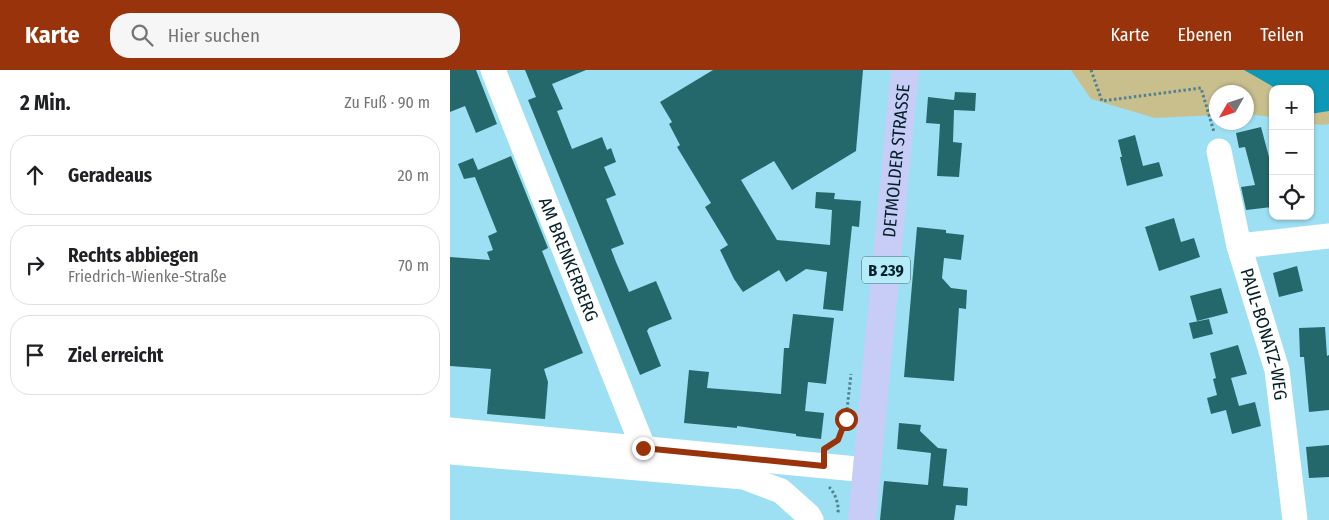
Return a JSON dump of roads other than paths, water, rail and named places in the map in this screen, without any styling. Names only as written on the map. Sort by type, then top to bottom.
[{"type":"main road","name":"DETMOLDER STRASSE","points":[[862,520],[905,70]]},
{"type":"street","name":"AM BRENKERBERG","points":[[493,70],[643,448]]},
{"type":"street","name":"PAUL-BONATZ-WEG","points":[[1219,151],[1239,246],[1277,370],[1295,520]]},
{"type":"street","points":[[1239,246],[1329,236]]},
{"type":"street","points":[[450,430],[867,470]]},
{"type":"street","points":[[450,452],[744,477],[781,491],[808,515],[810,520]]},
{"type":"water","points":[[1244,70],[1329,70],[1329,111],[1314,113],[1314,85],[1270,85]]}]
